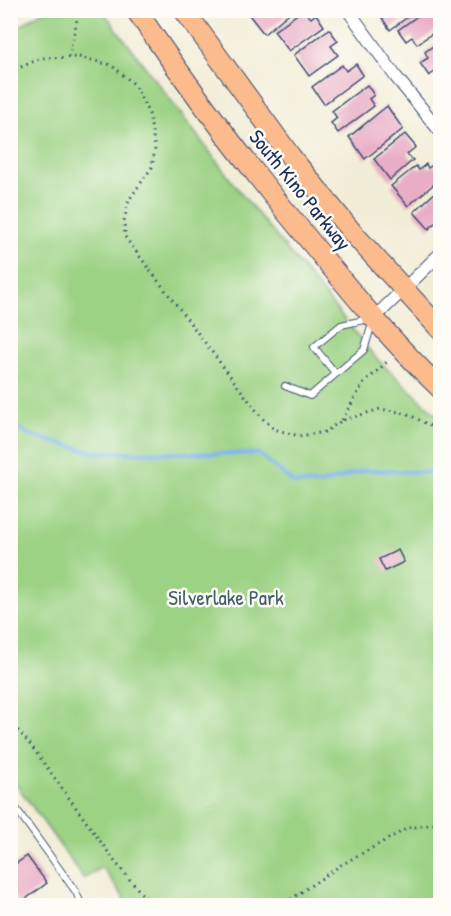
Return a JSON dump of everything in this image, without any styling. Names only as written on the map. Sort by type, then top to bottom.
[{"type":"main road","name":"South Kino Parkway","points":[[136,10],[186,83],[254,172],[374,318],[441,388]]},
{"type":"main road","name":"South Kino Parkway","points":[[184,10],[291,157],[351,231],[441,329]]},
{"type":"street","points":[[348,10],[396,77],[441,131]]},
{"type":"street","points":[[374,318],[441,254]]},
{"type":"lane","points":[[285,386],[310,396],[336,374],[364,350],[374,318],[340,325],[314,347],[336,374]]},
{"type":"lane","points":[[10,800],[76,892],[82,906]]},
{"type":"path","points":[[69,57],[79,10]]},
{"type":"path","points":[[10,72],[41,58],[79,57],[111,65],[134,84],[149,114],[155,149],[152,167],[129,200],[124,221],[125,237],[262,418],[274,429],[299,436],[325,432],[341,421],[380,409],[406,413],[441,431]]},
{"type":"path","points":[[341,421],[363,384],[388,361]]},
{"type":"path","points":[[10,721],[33,748],[116,863],[152,906]]},
{"type":"path","points":[[281,906],[341,866],[408,828],[433,824],[441,826]]},
{"type":"green space","name":"Silverlake Park","points":[[43,11],[103,11],[240,192],[376,358],[440,418],[440,905],[129,905],[102,867],[84,879],[11,777],[11,32]]},
{"type":"building","points":[[257,10],[293,10],[264,34],[250,16]]},
{"type":"building","points":[[303,10],[311,18],[316,14],[324,26],[289,51],[274,31]]},
{"type":"building","points":[[386,10],[417,10],[390,30],[380,15]]},
{"type":"building","points":[[426,10],[438,10],[440,28],[417,44],[412,37],[406,41],[398,30]]},
{"type":"building","points":[[329,29],[338,41],[331,46],[338,55],[309,76],[294,55]]},
{"type":"building","points":[[440,41],[440,68],[429,76],[420,63],[428,58],[425,52]]},
{"type":"building","points":[[356,64],[363,75],[324,104],[312,87],[342,65],[346,71]]},
{"type":"building","points":[[367,85],[374,95],[369,99],[374,106],[338,133],[331,123],[337,118],[332,111]]},
{"type":"building","points":[[387,106],[403,129],[365,159],[349,137]]},
{"type":"building","points":[[405,134],[416,147],[407,154],[413,160],[390,180],[374,159]]},
{"type":"building","points":[[426,164],[428,168],[434,164],[440,172],[440,179],[408,206],[391,186],[416,166],[419,170]]},
{"type":"building","points":[[440,188],[440,218],[429,229],[414,212]]},
{"type":"building","points":[[398,550],[404,562],[385,571],[379,559]]},
{"type":"building","points":[[27,856],[47,883],[19,904],[10,892],[10,868]]},
{"type":"waterway","points":[[10,423],[29,435],[92,452],[259,454],[294,483],[320,484],[365,470],[440,473]]}]
